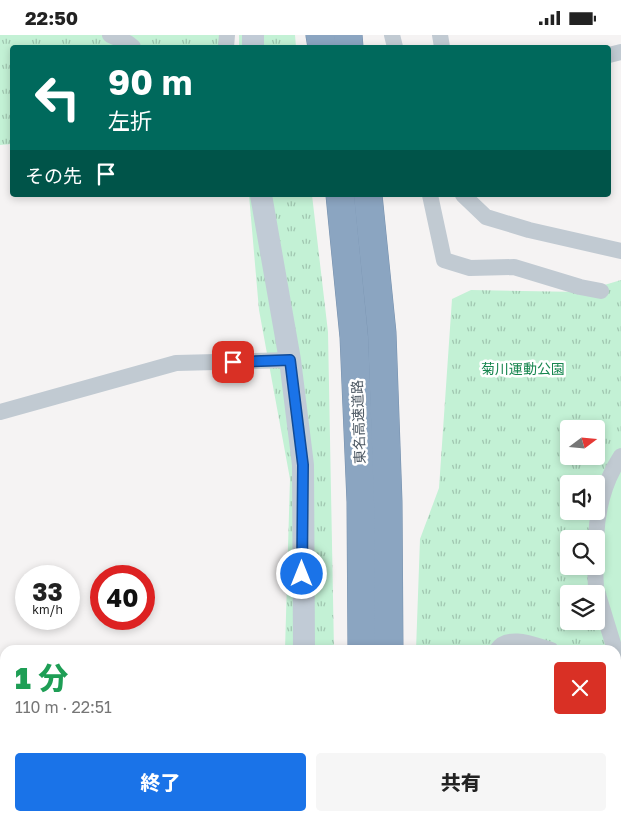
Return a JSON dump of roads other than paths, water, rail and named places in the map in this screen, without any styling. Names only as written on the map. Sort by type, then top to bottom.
[{"type":"highway","name":"東名高速道路","points":[[340,197],[354,346],[361,502],[362,645]]},
{"type":"highway","name":"東名高速道路","points":[[368,197],[382,333],[388,503],[389,645]]},
{"type":"street","points":[[110,35],[130,45]]},
{"type":"street","points":[[261,197],[290,360],[303,465],[304,645]]},
{"type":"street","points":[[430,197],[444,260],[470,268],[514,267],[580,287],[601,291]]},
{"type":"street","points":[[465,197],[486,217],[529,230],[621,251]]},
{"type":"street","points":[[0,412],[176,363],[290,360]]},
{"type":"street","points":[[596,530],[604,490],[621,456]]},
{"type":"street","points":[[595,575],[596,588],[613,645]]},
{"type":"street","points":[[502,645],[508,641],[534,645]]},
{"type":"park label","name":"菊川運動公園","points":[[523,368]]}]
